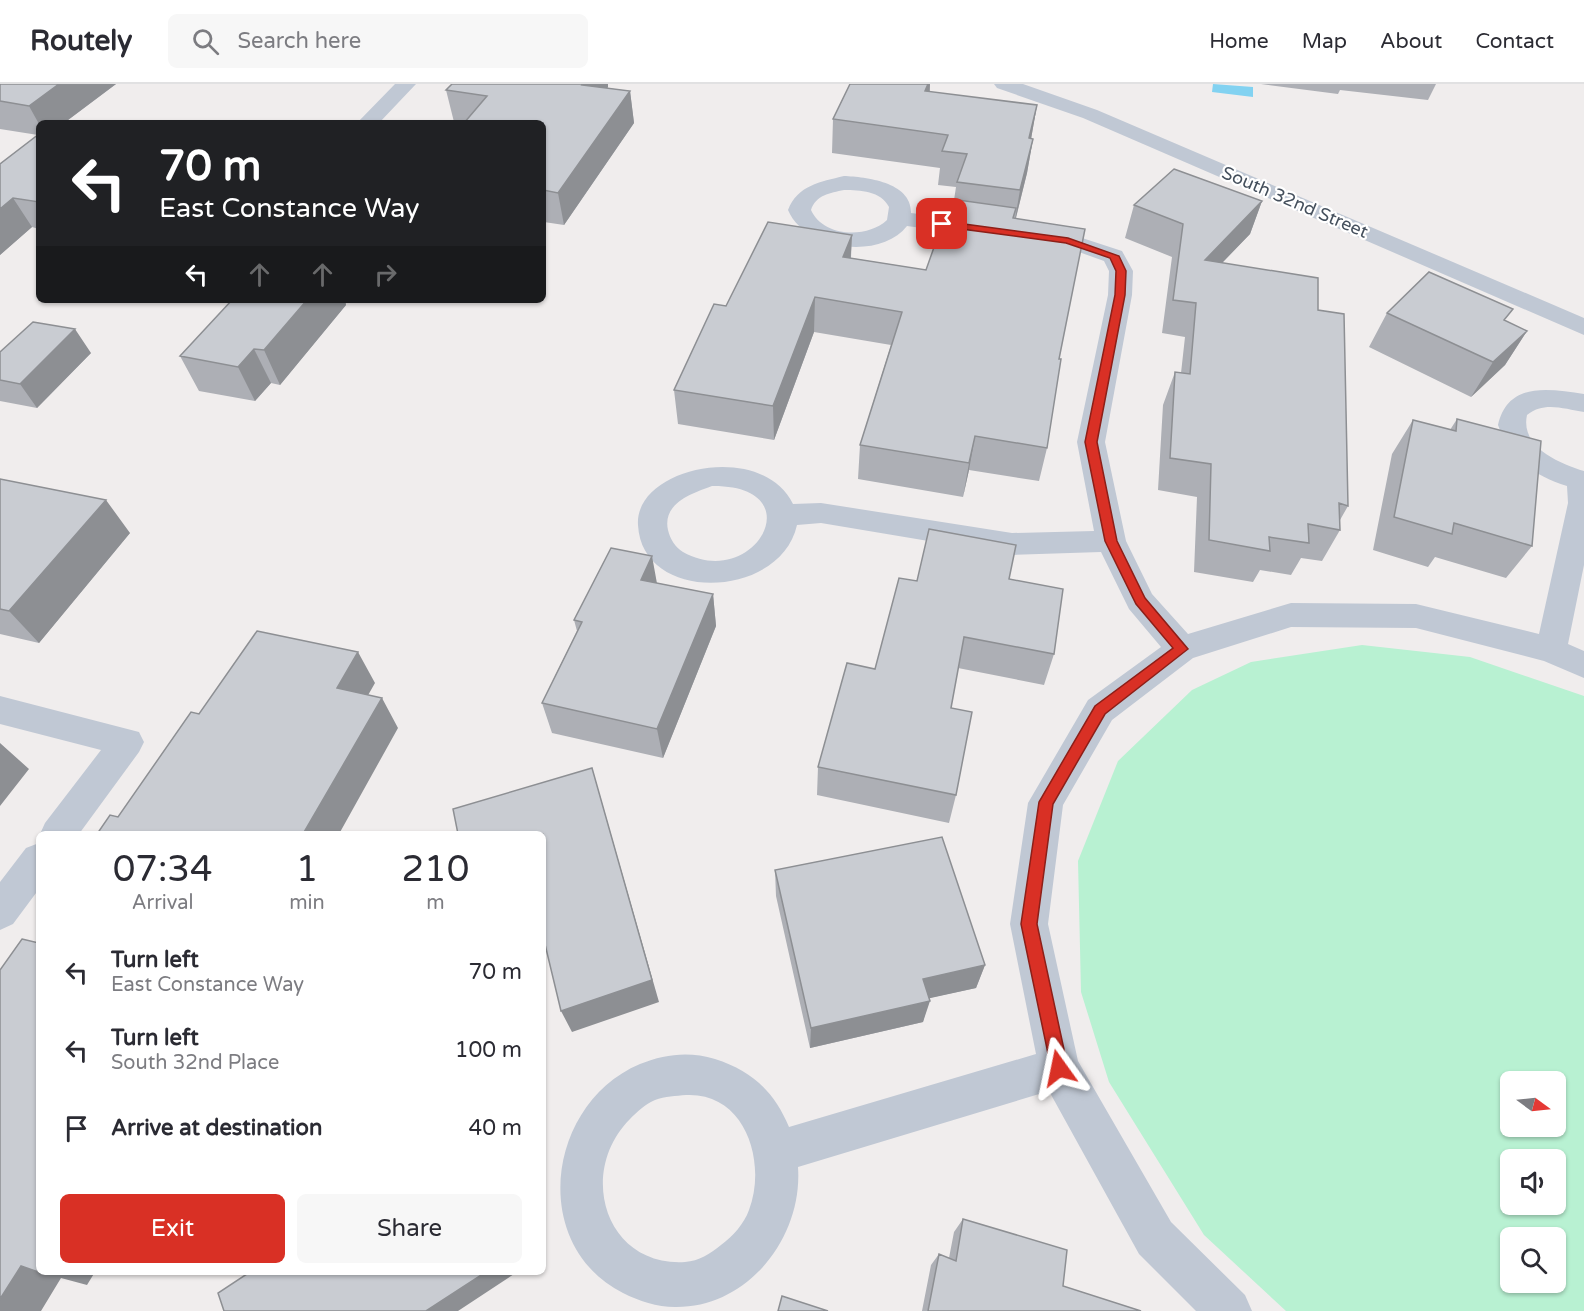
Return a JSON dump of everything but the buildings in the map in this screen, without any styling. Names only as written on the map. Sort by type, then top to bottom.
[{"type":"street","points":[[370,120],[406,84]]},
{"type":"street","name":"South 32nd Street","points":[[1004,84],[1132,132],[1584,327]]},
{"type":"street","points":[[900,218],[1068,241],[1114,256],[1121,271],[1120,295],[1091,442],[1111,541],[1140,601],[1182,649]]},
{"type":"street","points":[[1551,650],[1582,503],[1583,480],[1558,473],[1536,462],[1520,448],[1511,433],[1510,420],[1516,408],[1528,400],[1546,397],[1584,403]]},
{"type":"street","points":[[783,515],[821,513],[1012,544],[1111,541]]},
{"type":"street","points":[[1229,1311],[1155,1238],[1059,1068],[1029,924],[1046,802],[1100,710],[1182,649],[1291,615],[1416,616],[1551,650],[1584,665]]},
{"type":"street","points":[[0,710],[127,742],[60,831]]},
{"type":"street","points":[[0,912],[36,864]]},
{"type":"street","points":[[777,1152],[1059,1068]]},
{"type":"street","points":[[694,1074],[723,1081],[747,1098],[766,1123],[777,1152],[778,1188],[767,1223],[746,1255],[715,1277],[681,1286],[645,1282],[615,1264],[593,1236],[582,1202],[582,1166],[594,1134],[611,1107],[636,1087],[664,1076],[694,1074]]},
{"type":"green space","points":[[1362,645],[1470,657],[1584,696],[1584,1311],[1286,1311],[1204,1235],[1109,1082],[1081,992],[1078,861],[1118,761],[1192,690],[1251,662]]},
{"type":"water","points":[[1213,84],[1253,87],[1253,97],[1212,92]]},
{"type":"route","points":[[942,224],[1068,241],[1114,256],[1121,271],[1120,295],[1091,442],[1111,541],[1140,601],[1182,649],[1100,710],[1046,802],[1029,924],[1059,1068]]}]
